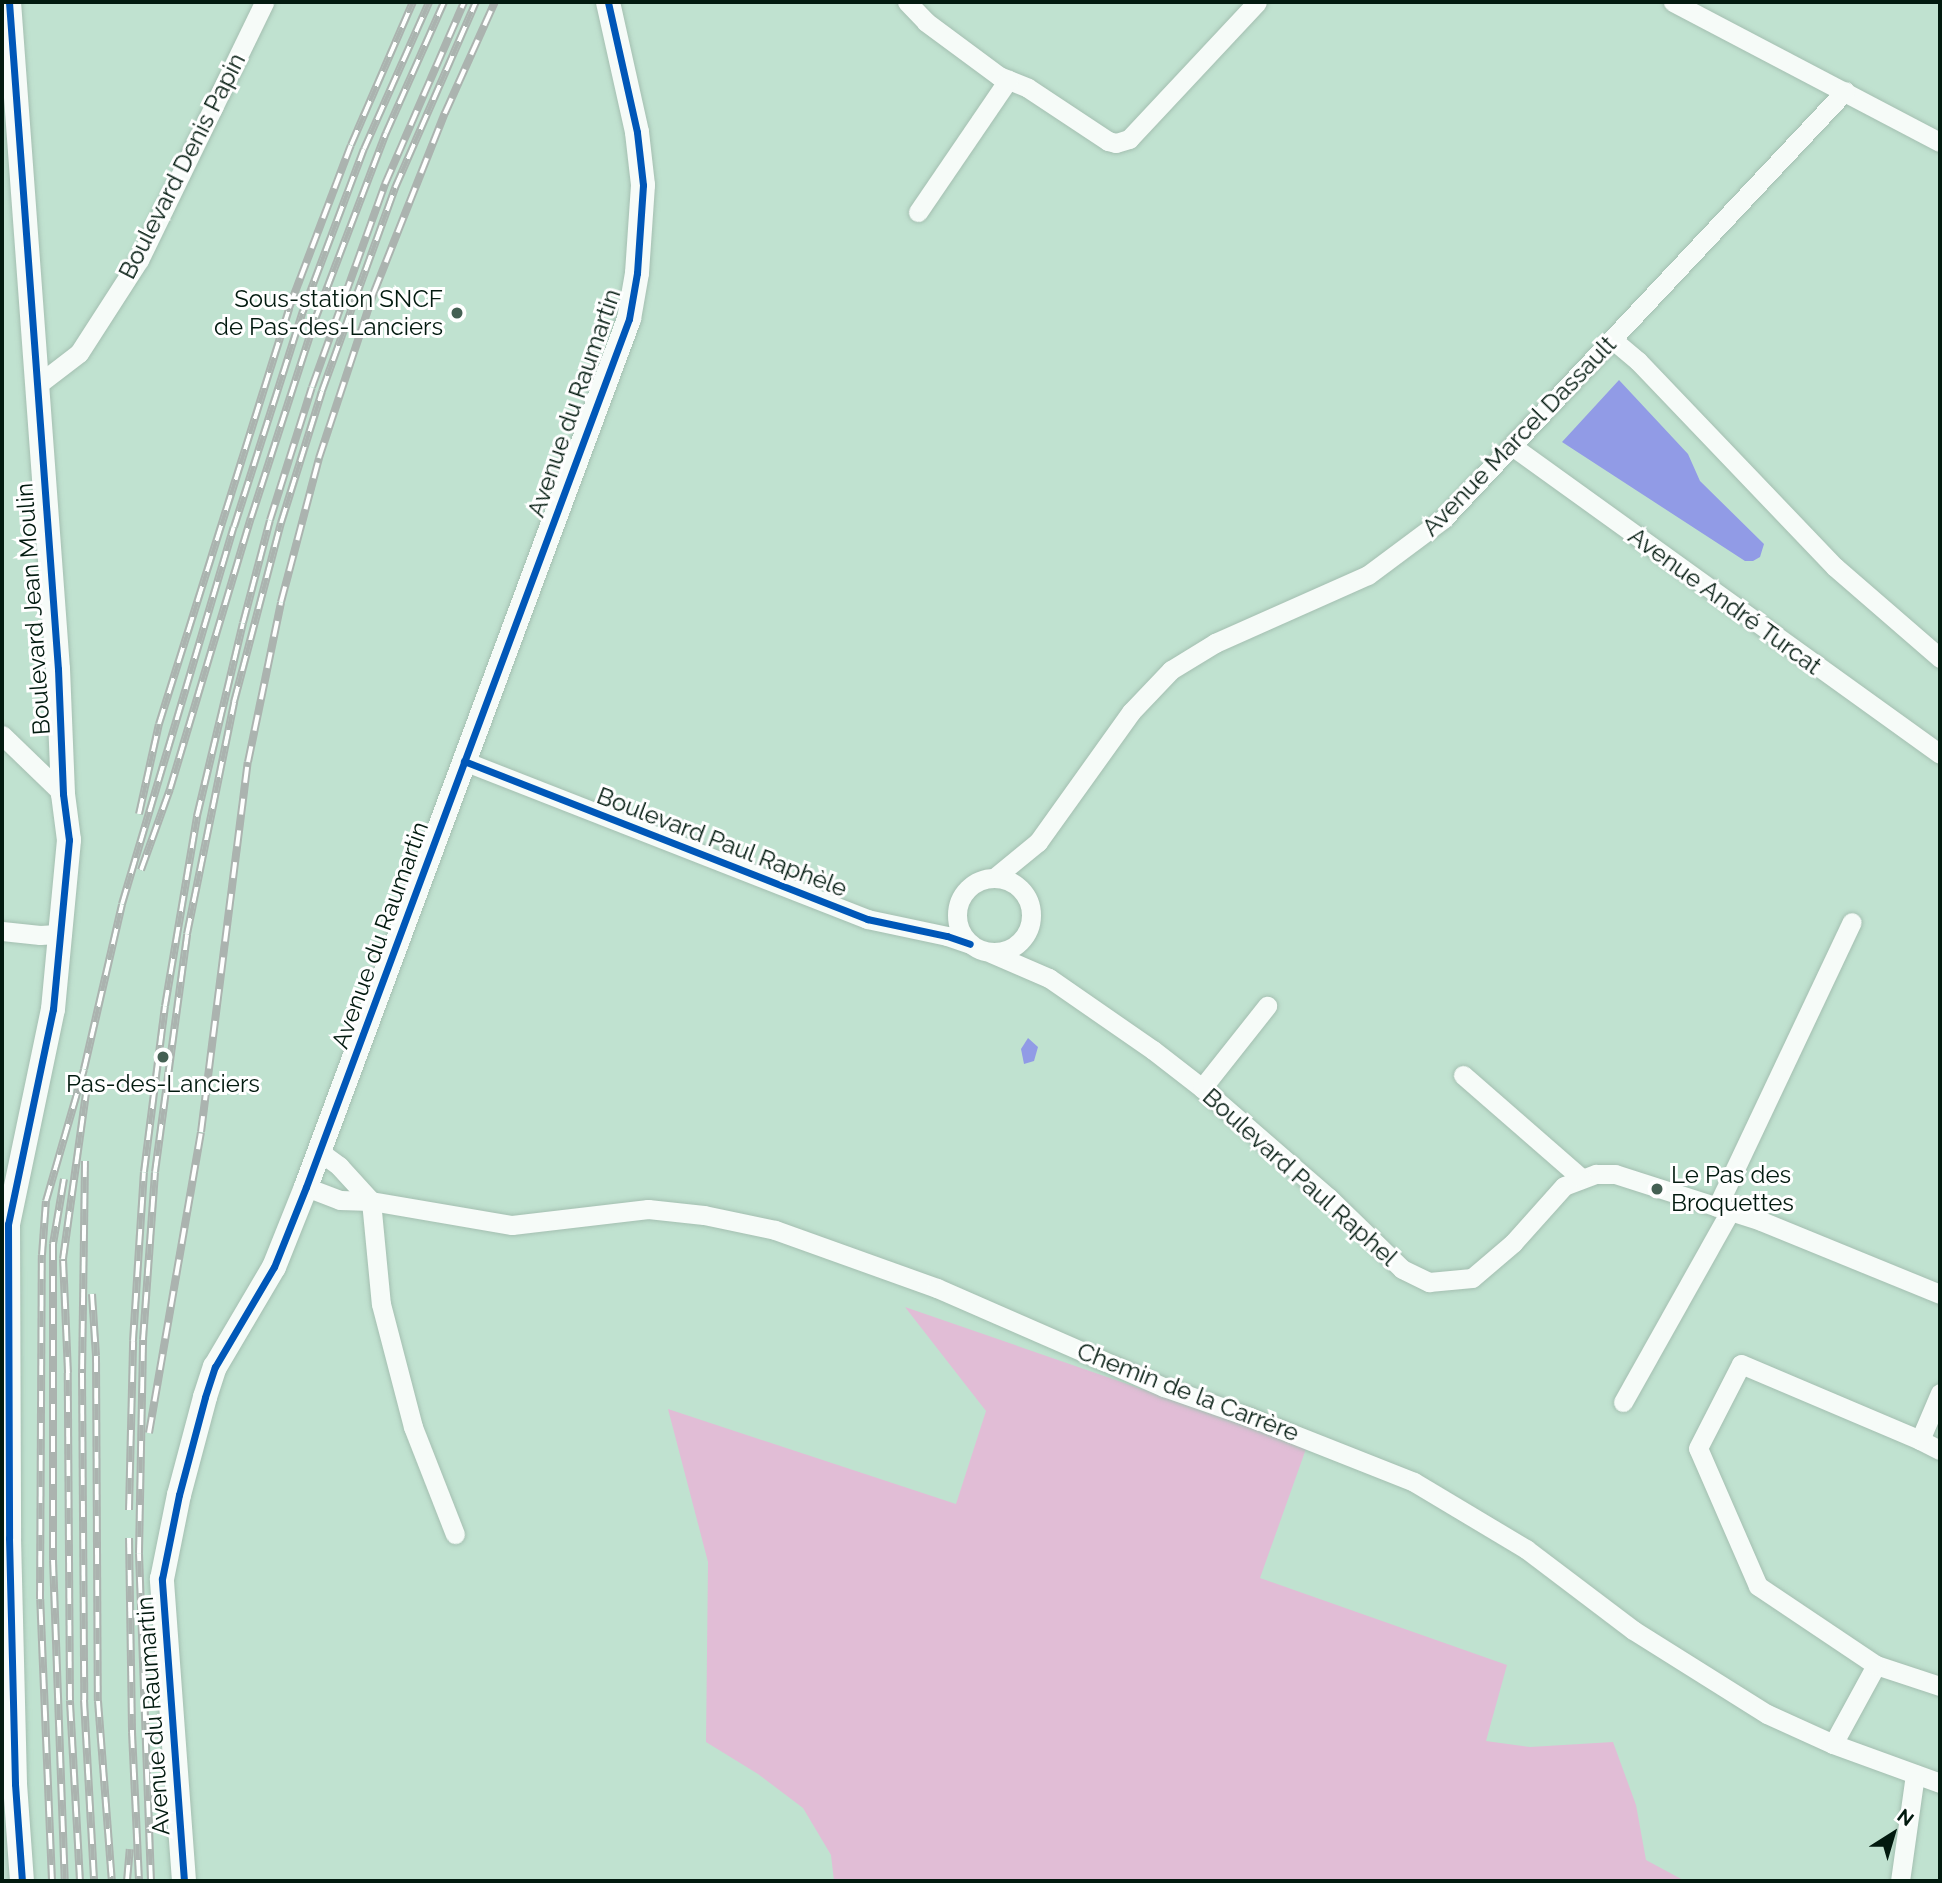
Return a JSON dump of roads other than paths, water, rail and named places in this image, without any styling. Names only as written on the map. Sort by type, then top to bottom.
[{"type":"street","name":"Boulevard Jean Moulin","points":[[9,2],[58,669],[63,794],[69,840],[62,934],[44,1063],[8,1224],[5,1544],[7,1647],[22,1881]]},
{"type":"street","name":"Boulevard Denis Papin","points":[[36,386],[79,353],[139,260],[264,2]]},
{"type":"street","name":"Avenue du Raumartin","points":[[184,1881],[162,1579],[179,1495],[215,1367],[274,1267],[320,1152],[629,319],[637,274],[643,185],[637,132],[608,2]]},
{"type":"street","points":[[907,2],[926,22],[1008,80],[1028,88],[1108,141],[1124,141],[1257,2]]},
{"type":"street","points":[[1673,2],[1940,142]]},
{"type":"street","points":[[918,212],[1008,80]]},
{"type":"street","name":"Avenue Marcel Dassault","points":[[994,878],[1038,842],[1131,712],[1171,670],[1215,643],[1359,579],[1394,558],[1443,519],[1845,91]]},
{"type":"street","points":[[1613,340],[1638,361],[1835,567],[1940,658]]},
{"type":"street","name":"Avenue André Turcat","points":[[1512,446],[1940,754]]},
{"type":"street","points":[[2,735],[63,794]]},
{"type":"street","name":"Boulevard Paul Raphèle","points":[[464,761],[867,919],[947,936],[970,944]]},
{"type":"street","name":"Avenue Marcel Dassault","points":[[1025,894],[1038,842]]},
{"type":"street","points":[[916,930],[958,902],[972,884],[994,878],[1016,885],[1025,894],[1032,917],[1029,929],[1014,947],[991,953],[970,944],[958,925],[958,902]]},
{"type":"street","points":[[1623,1402],[1724,1209],[1852,922]]},
{"type":"street","name":"Boulevard Paul Raphel","points":[[1029,929],[1035,951],[1049,978]]},
{"type":"street","points":[[2,932],[62,934]]},
{"type":"street","name":"Boulevard Paul Raphel","points":[[991,953],[1049,978],[1202,1088],[1328,1197],[1402,1269],[1429,1282],[1472,1279],[1513,1243],[1564,1186],[1596,1174],[1615,1174],[1798,1235],[1940,1294]]},
{"type":"street","points":[[1202,1088],[1267,1006]]},
{"type":"street","points":[[1464,1075],[1581,1178]]},
{"type":"street","points":[[320,1152],[339,1166],[371,1201],[381,1304],[413,1427],[455,1535]]},
{"type":"street","name":"Chemin de la Carrère","points":[[306,1187],[340,1200],[371,1201],[512,1225],[648,1209],[704,1215],[775,1230],[937,1288],[1164,1387],[1250,1417],[1414,1482],[1526,1549],[1633,1630],[1767,1714],[1833,1744],[1940,1783]]},
{"type":"street","points":[[1940,1450],[1741,1364],[1698,1447],[1758,1586],[1877,1665],[1940,1686]]},
{"type":"street","points":[[1920,1440],[1940,1393]]},
{"type":"street","points":[[1833,1744],[1877,1665]]},
{"type":"street","points":[[1900,1881],[1915,1773]]},
{"type":"water","points":[[1619,380],[1688,454],[1700,481],[1764,544],[1760,557],[1745,561],[1562,442]]},
{"type":"water","points":[[1028,1038],[1038,1047],[1034,1061],[1024,1064],[1021,1049]]},
{"type":"railway","points":[[139,814],[159,724],[289,308],[351,145],[413,2]]},
{"type":"railway","points":[[52,1881],[40,1599],[42,1255],[46,1201],[84,1069],[122,904],[234,527],[303,311],[364,149],[429,2]]},
{"type":"railway","points":[[141,870],[170,789],[251,518],[316,317],[386,133],[444,2]]},
{"type":"railway","points":[[129,1510],[133,1341],[144,1172],[165,1006],[197,816],[270,520],[312,387],[385,184],[464,2]]},
{"type":"railway","points":[[151,1881],[139,1553],[143,1340],[155,1172],[187,934],[234,702],[281,523],[322,391],[395,188],[476,2]]},
{"type":"railway","points":[[149,1433],[201,1132],[248,762],[281,602],[319,458],[374,292],[445,113],[495,2]]},
{"type":"railway","points":[[80,1881],[70,1700],[68,1373],[63,1259],[87,1085]]},
{"type":"railway","points":[[85,1161],[82,1373],[84,1700],[94,1881]]},
{"type":"railway","points":[[64,1179],[53,1244],[53,1560],[65,1881]]},
{"type":"railway","points":[[92,1294],[96,1356],[98,1701],[112,1881]]},
{"type":"railway","points":[[129,1538],[132,1732],[139,1881]]},
{"type":"railway","points":[[127,1881],[130,1849]]},
{"type":"place","name":"Sous-station SNCF de Pas-des-Lanciers","points":[[457,313]]},
{"type":"place","name":"Pas-des-Lanciers","points":[[163,1057]]},
{"type":"place","name":"Le Pas des Broquettes","points":[[1657,1189]]}]
